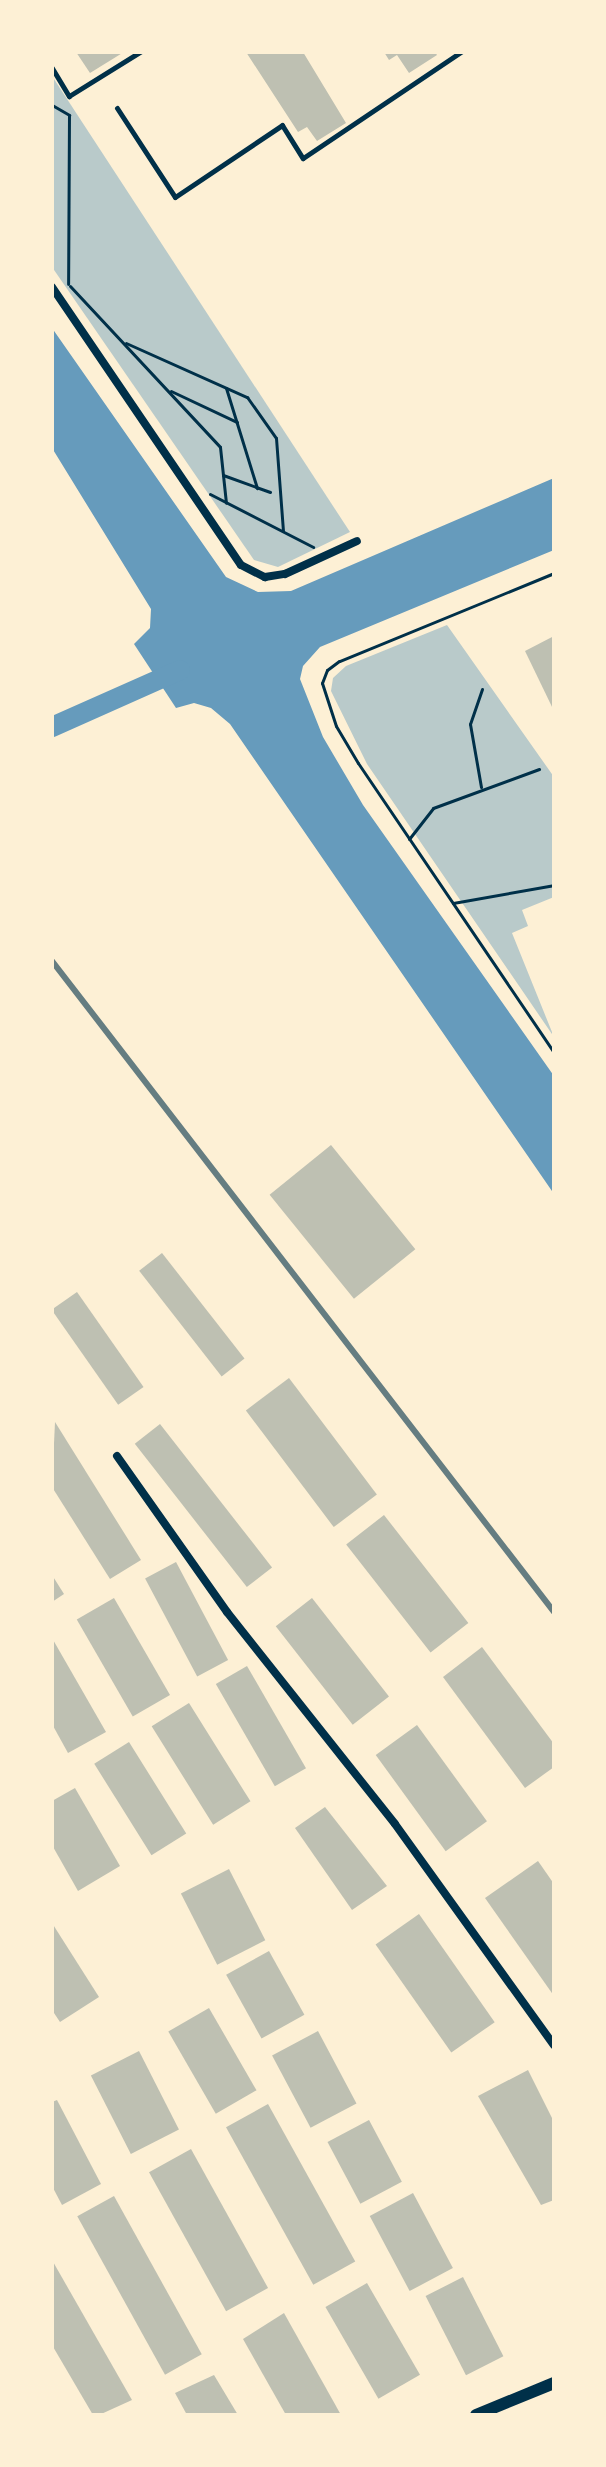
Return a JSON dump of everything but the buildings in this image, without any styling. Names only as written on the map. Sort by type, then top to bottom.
[{"type":"street","points":[[52,286],[184,481],[251,572],[285,574],[357,541]]},
{"type":"street","points":[[117,1456],[227,1612],[395,1824],[554,2045]]},
{"type":"street","points":[[476,2415],[554,2383]]},
{"type":"lane","points":[[52,68],[69,96],[140,52]]},
{"type":"lane","points":[[117,108],[175,197],[282,125],[303,158],[461,52]]},
{"type":"path","points":[[52,105],[69,115],[68,284],[220,447],[226,503]]},
{"type":"path","points":[[52,286],[68,284]]},
{"type":"path","points":[[123,342],[247,397],[276,438],[283,531]]},
{"type":"path","points":[[226,388],[257,488]]},
{"type":"path","points":[[167,389],[237,422]]},
{"type":"path","points":[[223,475],[270,492]]},
{"type":"path","points":[[184,481],[327,555]]},
{"type":"path","points":[[554,573],[327,670],[322,683],[336,726],[554,1053]]},
{"type":"path","points":[[481,787],[470,724],[482,689]]},
{"type":"path","points":[[409,839],[433,808],[481,787],[539,769]]},
{"type":"path","points":[[453,903],[554,885]]},
{"type":"shaded area","points":[[52,76],[350,532],[278,567],[254,560],[52,267]]},
{"type":"shaded area","points":[[447,625],[554,777],[554,897],[522,910],[528,926],[512,933],[554,1037],[367,764],[331,691],[333,678],[346,666]]},
{"type":"water","points":[[52,328],[226,577],[258,592],[291,591],[554,478],[554,550],[320,647],[303,666],[300,679],[323,737],[363,805],[554,1076],[554,1194],[230,724],[211,708],[194,703],[176,708],[134,644],[150,628],[151,609],[52,448]]},
{"type":"waterway","points":[[52,727],[180,670]]},
{"type":"railway","points":[[52,961],[554,1612]]}]
